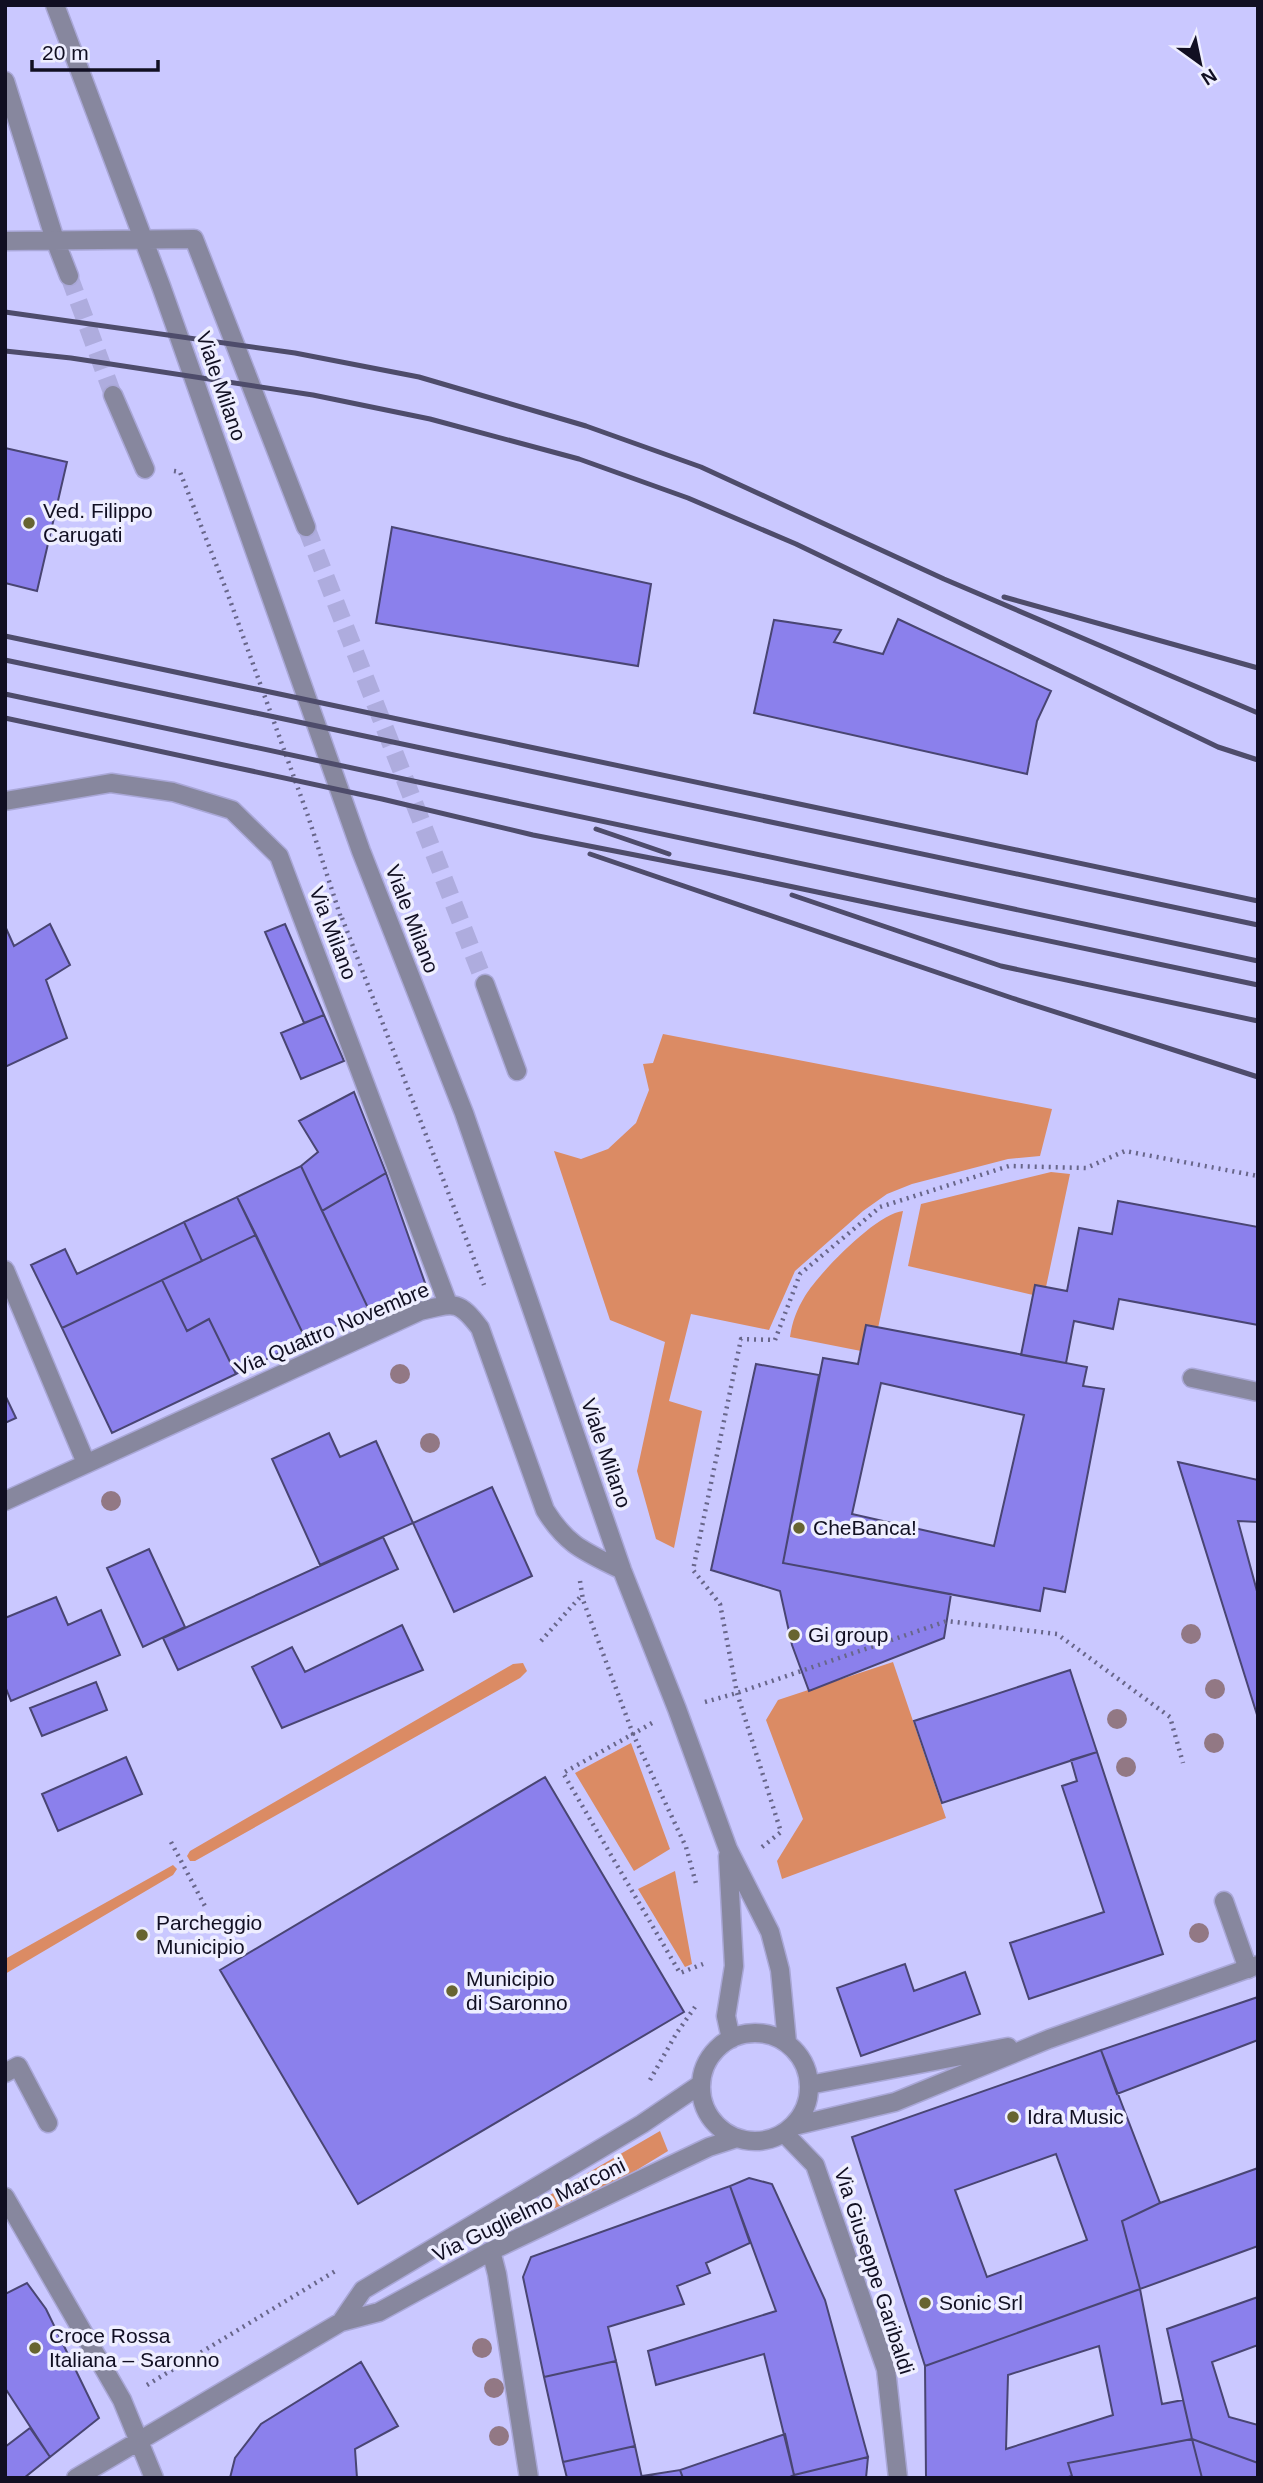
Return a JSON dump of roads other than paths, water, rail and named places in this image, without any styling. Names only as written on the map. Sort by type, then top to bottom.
[{"type":"street","name":"Viale Milano","points":[[55,5],[145,241],[361,852],[473,1139],[622,1570],[728,1849],[773,1942],[780,1970],[787,2042]]},
{"type":"street","points":[[5,81],[69,276]]},
{"type":"street","points":[[5,241],[194,239],[306,527]]},
{"type":"street","points":[[113,395],[145,469]]},
{"type":"street","name":"Via Milano","points":[[5,801],[111,783],[173,792],[232,810],[279,856],[448,1304]]},
{"type":"street","points":[[485,984],[517,1072]]},
{"type":"street","points":[[5,1270],[86,1463]]},
{"type":"street","name":"Via Quattro Novembre","points":[[5,1501],[420,1311],[448,1304],[466,1310],[480,1328],[545,1510],[557,1530],[576,1548],[622,1570]]},
{"type":"street","points":[[1192,1378],[1258,1392]]},
{"type":"street","name":"Viale Milano","points":[[728,1849],[734,1966],[726,2016],[731,2039]]},
{"type":"street","points":[[789,2129],[802,2114],[809,2092],[802,2059],[787,2042],[769,2034],[750,2033],[731,2039],[715,2052],[704,2070],[701,2084],[702,2100],[707,2111],[720,2127],[737,2138],[755,2141],[789,2129],[895,2102],[1049,2039],[1253,1967],[1224,1900]]},
{"type":"street","points":[[809,2085],[1049,2039]]},
{"type":"street","points":[[5,2073],[18,2066],[48,2123]]},
{"type":"street","name":"Via Guglielmo Marconi","points":[[341,2322],[363,2290],[642,2124],[701,2084]]},
{"type":"street","name":"Via Giuseppe Garibaldi","points":[[789,2129],[815,2165],[886,2369],[898,2478]]},
{"type":"street","name":"Via Guglielmo Marconi","points":[[76,2478],[341,2322],[379,2312],[491,2251],[709,2147],[737,2138]]},
{"type":"street","points":[[5,2197],[122,2400],[154,2478]]},
{"type":"street","points":[[491,2251],[497,2274],[529,2478]]},
{"type":"tunnel","points":[[69,276],[113,395]]},
{"type":"tunnel","points":[[306,527],[485,984]]},
{"type":"railway","points":[[5,312],[295,353],[419,377],[586,426],[701,467],[944,579],[1258,713]]},
{"type":"railway","points":[[5,351],[71,358],[313,395],[430,419],[579,459],[688,498],[796,544],[1218,747],[1258,760]]},
{"type":"railway","points":[[1004,597],[1258,668]]},
{"type":"railway","points":[[5,636],[1258,901]]},
{"type":"railway","points":[[5,660],[1258,925]]},
{"type":"railway","points":[[5,694],[1258,961]]},
{"type":"railway","points":[[5,718],[382,799],[533,835],[1258,985]]},
{"type":"railway","points":[[596,829],[669,854]]},
{"type":"railway","points":[[590,854],[1012,998],[1258,1077]]},
{"type":"railway","points":[[792,895],[1001,966],[1258,1021]]},
{"type":"place","name":"Ved. Filippo Carugati","points":[[29,523]]},
{"type":"place","name":"CheBanca!","points":[[799,1528]]},
{"type":"place","name":"Gi group","points":[[794,1635]]},
{"type":"place","name":"Parcheggio Municipio","points":[[142,1935]]},
{"type":"place","name":"Municipio di Saronno","points":[[452,1991]]},
{"type":"place","name":"Idra Music","points":[[1013,2117]]},
{"type":"place","name":"Sonic Srl","points":[[925,2303]]},
{"type":"place","name":"Croce Rossa Italiana – Saronno","points":[[35,2348]]}]
